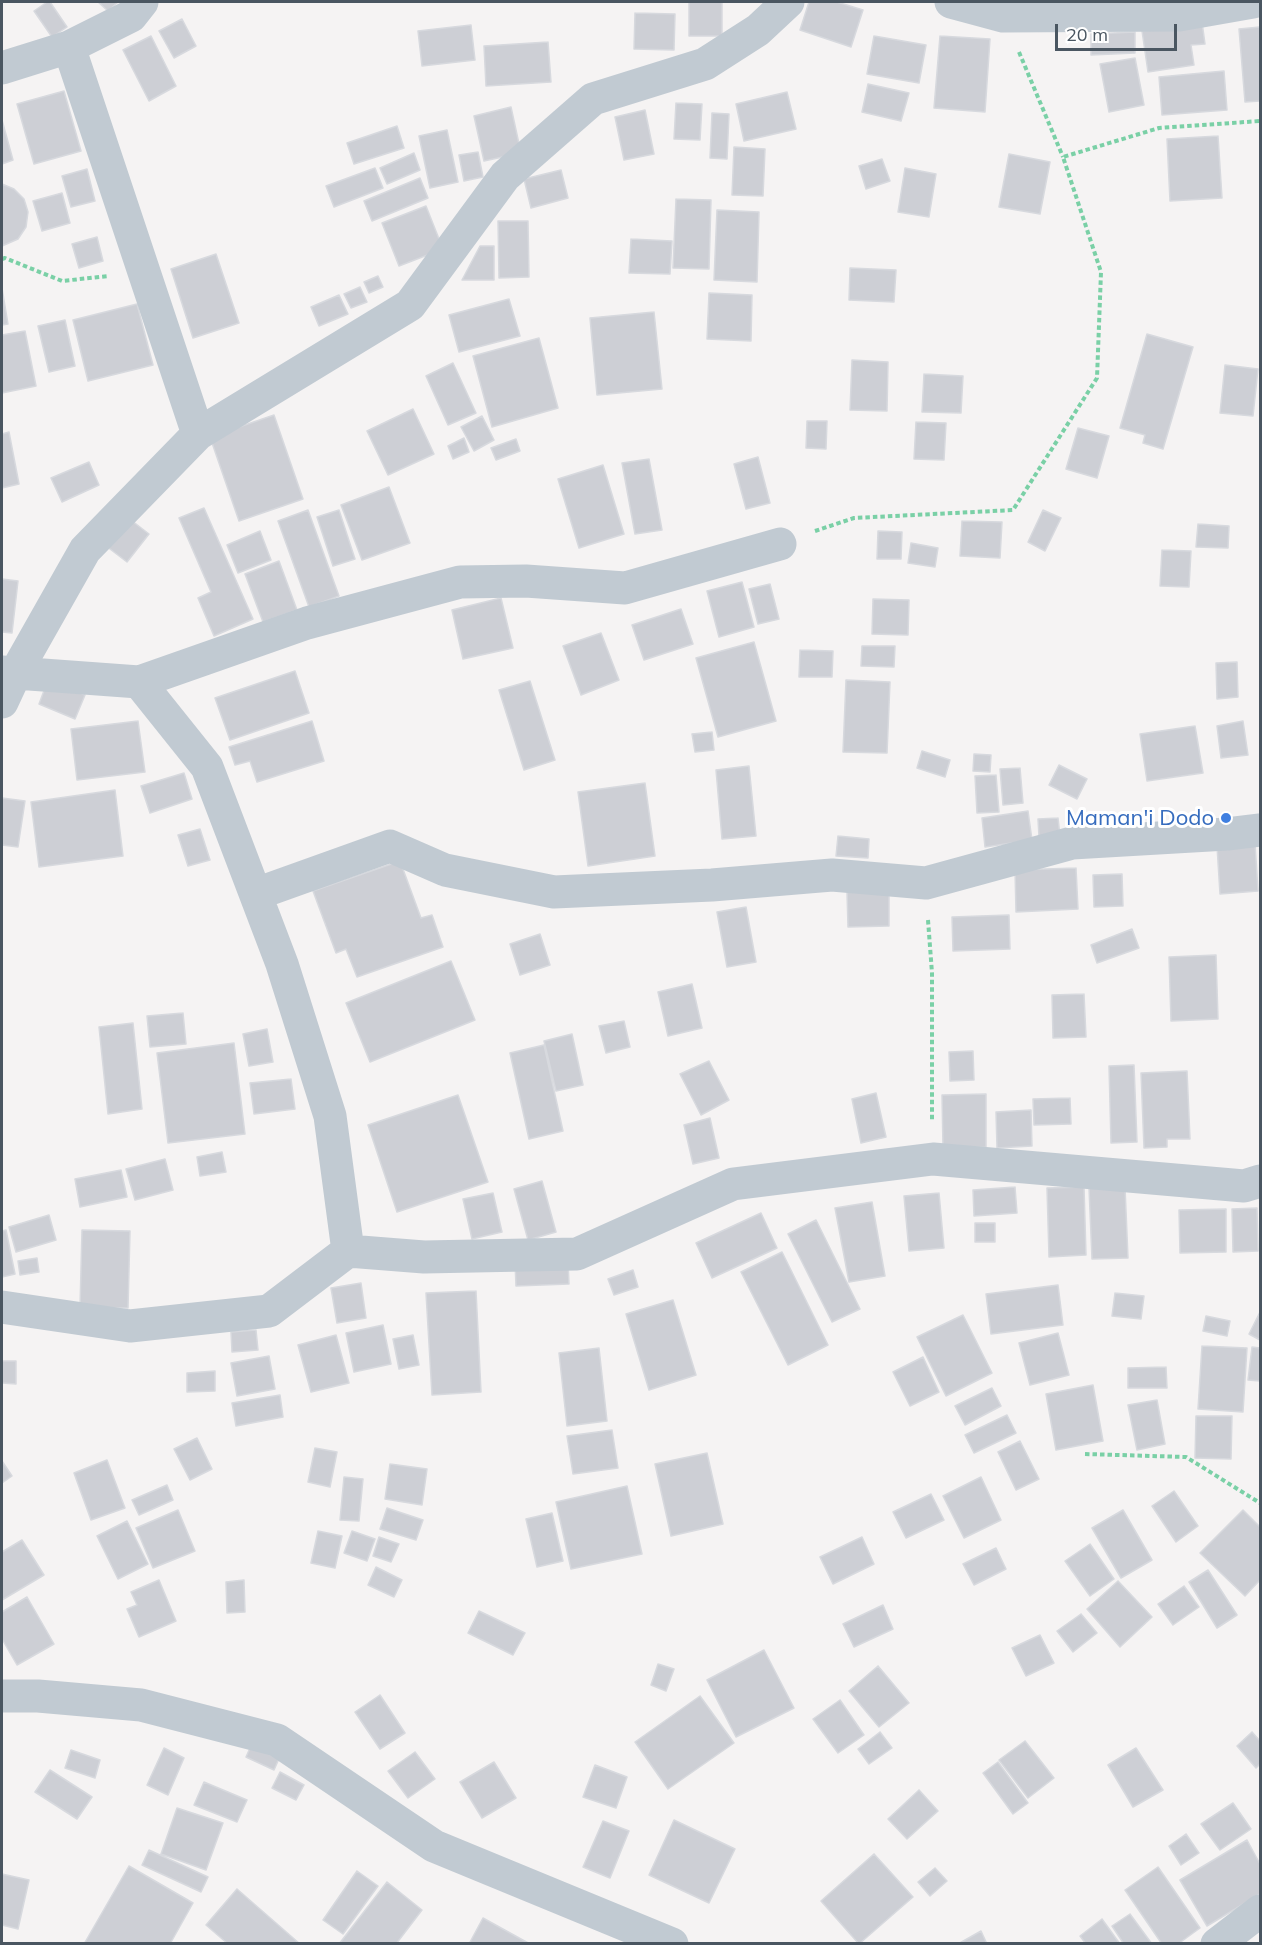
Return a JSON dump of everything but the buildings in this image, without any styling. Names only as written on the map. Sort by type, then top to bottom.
[{"type":"street","points":[[2,68],[69,47],[131,16],[142,2]]},
{"type":"street","points":[[2,702],[9,672],[85,550],[198,434],[411,305],[505,176],[592,99],[705,64],[758,30],[788,2]]},
{"type":"street","points":[[951,2],[1003,16],[1179,15],[1253,2]]},
{"type":"street","points":[[69,47],[198,434]]},
{"type":"street","points":[[9,672],[139,682],[307,623],[460,582],[525,581],[626,588],[780,544]]},
{"type":"street","points":[[139,682],[207,767],[282,964],[330,1116],[348,1251]]},
{"type":"street","points":[[256,894],[390,846],[445,870],[554,892],[712,885],[832,874],[926,883],[1072,843],[1260,830]]},
{"type":"street","points":[[2,1308],[130,1326],[269,1311],[348,1251],[424,1257],[577,1254],[734,1184],[933,1159],[1244,1186],[1260,1181]]},
{"type":"street","points":[[2,1696],[38,1696],[141,1705],[277,1740],[434,1846],[672,1944]]},
{"type":"street","points":[[1216,1944],[1260,1911]]},
{"type":"path","points":[[780,544],[854,518],[1012,510],[1097,378],[1101,272],[1064,157],[1003,16]]},
{"type":"path","points":[[1064,157],[1159,128],[1260,122]]},
{"type":"path","points":[[2,259],[62,281],[144,273]]},
{"type":"path","points":[[926,883],[932,973],[933,1159]]},
{"type":"path","points":[[1085,1454],[1186,1457],[1260,1503]]},
{"type":"place","name":"Maman'i Dodo","points":[[1226,818]]}]
